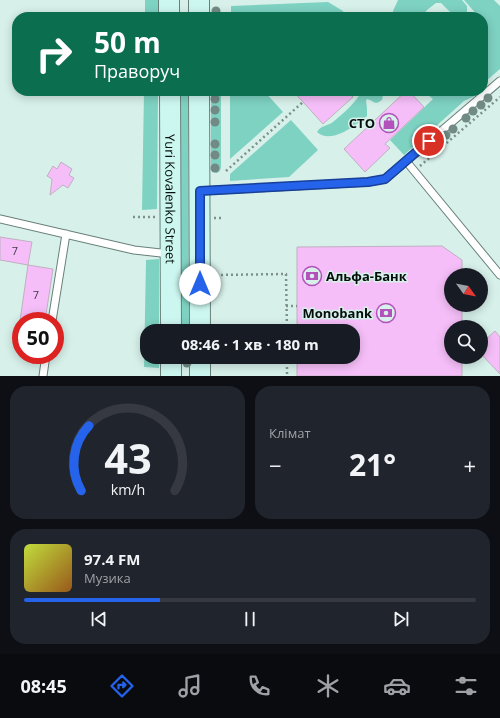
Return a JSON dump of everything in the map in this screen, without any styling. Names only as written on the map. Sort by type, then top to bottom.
[{"type":"main road","points":[[169,0],[169,12]]},
{"type":"main road","points":[[199,0],[199,12]]},
{"type":"main road","name":"Yuri Kovalenko Street","points":[[170,96],[171,324]]},
{"type":"main road","points":[[199,96],[200,324]]},
{"type":"main road","points":[[171,364],[171,376]]},
{"type":"main road","points":[[200,364],[200,376]]},
{"type":"lane","points":[[488,91],[500,81]]},
{"type":"lane","points":[[200,191],[368,182],[385,179],[483,96]]},
{"type":"lane","points":[[406,162],[500,275]]},
{"type":"lane","points":[[0,219],[134,250],[170,254]]},
{"type":"lane","points":[[53,312],[66,234]]},
{"type":"lane","points":[[43,376],[45,364]]},
{"type":"path","points":[[414,171],[500,96]]},
{"type":"path","points":[[226,171],[303,102]]},
{"type":"path","points":[[216,275],[286,274],[286,324]]},
{"type":"path","points":[[286,306],[297,306]]},
{"type":"path","points":[[287,364],[287,376]]},
{"type":"green space","points":[[145,0],[158,0],[158,12],[145,12]]},
{"type":"green space","points":[[398,0],[462,0],[467,6],[467,12],[450,12],[441,3],[436,3],[426,12],[393,11]]},
{"type":"green space","points":[[464,0],[494,0],[500,6],[500,69],[488,79],[488,12],[475,12]]},
{"type":"green space","points":[[328,2],[344,12],[231,12],[231,6]]},
{"type":"green space","points":[[144,96],[158,96],[157,209],[142,210]]},
{"type":"green space","points":[[181,96],[188,96],[189,324],[181,324]]},
{"type":"green space","points":[[211,96],[221,96],[221,167],[220,171],[217,173],[213,172],[211,169]]},
{"type":"green space","points":[[230,96],[269,96],[283,112],[230,159]]},
{"type":"green space","points":[[358,96],[383,96],[382,100],[376,103],[367,99],[367,116],[343,132],[329,136],[317,132],[320,128],[331,123],[353,104]]},
{"type":"green space","points":[[429,96],[475,96],[464,101],[404,155],[390,140],[433,99]]},
{"type":"green space","points":[[291,120],[318,150],[289,177],[230,181],[230,174]]},
{"type":"green space","points":[[159,259],[159,324],[145,324],[146,260]]},
{"type":"green space","points":[[144,364],[159,364],[159,368],[144,367]]},
{"type":"building","points":[[298,96],[353,97],[323,124]]},
{"type":"building","name":"СТО","points":[[401,96],[414,96],[424,107],[385,144],[390,148],[365,172],[344,149]]},
{"type":"building","points":[[61,162],[72,169],[69,175],[74,178],[68,188],[63,185],[50,195],[52,179],[47,176],[53,166],[57,169]]},
{"type":"building","points":[[0,237],[32,242],[28,265],[0,260]]},
{"type":"building","points":[[442,246],[462,260],[462,268],[444,268],[444,312],[462,312],[462,320],[444,320],[444,364],[462,364],[462,376],[297,376],[297,364],[360,364],[360,324],[297,324],[297,247]]},
{"type":"building","points":[[28,265],[53,269],[46,312],[21,312]]},
{"type":"building","points":[[495,331],[500,337],[500,374],[488,361],[488,338]]},
{"type":"place","name":"СТО","points":[[389,123]]},
{"type":"place","name":"Альфа-Банк","points":[[312,276]]},
{"type":"place","name":"Monobank","points":[[386,313]]},
{"type":"route","points":[[200,284],[200,191],[368,182],[385,179],[429,141]]}]
